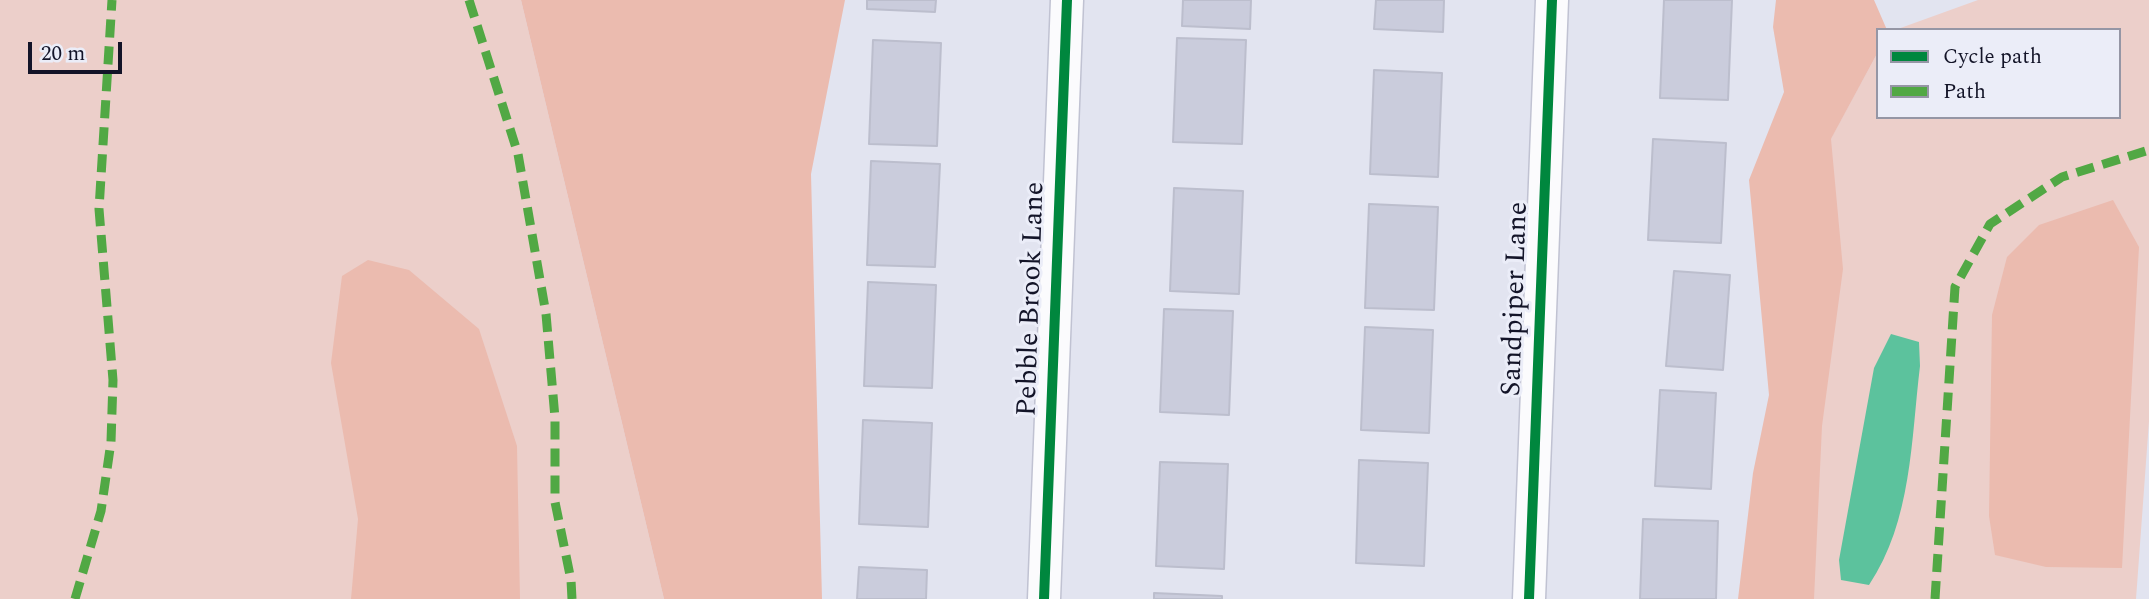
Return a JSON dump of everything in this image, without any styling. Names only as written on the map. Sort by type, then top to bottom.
[{"type":"street","name":"Pebble Brook Lane","points":[[1044,599],[1067,0]]},
{"type":"street","name":"Sandpiper Lane","points":[[1528,599],[1552,0]]},
{"type":"shaded area","points":[[0,0],[521,0],[664,599],[0,599]]},
{"type":"shaded area","points":[[521,0],[845,0],[811,174],[822,599],[664,599]]},
{"type":"shaded area","points":[[1776,0],[1874,0],[1886,28],[1876,28],[1876,56],[1831,139],[1843,269],[1822,426],[1814,599],[1738,599],[1753,473],[1769,395],[1749,180],[1784,92],[1773,27]]},
{"type":"shaded area","points":[[1978,0],[2149,0],[2149,421],[2136,599],[1788,599],[1816,166],[1876,56],[1876,119],[2121,119],[2121,28],[1901,28]]},
{"type":"shaded area","points":[[2113,200],[2139,247],[2122,568],[2046,567],[1995,555],[1989,516],[1992,315],[2007,257],[2039,225]]},
{"type":"shaded area","points":[[368,260],[409,270],[479,329],[517,446],[520,599],[351,599],[358,519],[331,363],[342,276]]},
{"type":"shaded area","points":[[1891,334],[1919,342],[1920,366],[1902,507],[1883,560],[1869,585],[1841,580],[1839,560],[1874,368]]},
{"type":"building","points":[[867,0],[936,0],[935,12],[867,9]]},
{"type":"building","points":[[1183,0],[1251,0],[1250,29],[1182,26]]},
{"type":"building","points":[[1376,0],[1444,0],[1443,32],[1374,29]]},
{"type":"building","points":[[1664,0],[1732,0],[1728,100],[1660,98]]},
{"type":"building","points":[[1177,38],[1246,40],[1242,144],[1173,142]]},
{"type":"building","points":[[873,40],[941,43],[937,146],[869,144]]},
{"type":"building","points":[[1374,70],[1442,73],[1438,177],[1370,174]]},
{"type":"building","points":[[1653,139],[1726,143],[1721,243],[1648,240]]},
{"type":"building","points":[[871,161],[940,164],[935,267],[867,265]]},
{"type":"building","points":[[1174,188],[1243,191],[1239,294],[1170,291]]},
{"type":"building","points":[[1369,204],[1438,207],[1434,310],[1365,308]]},
{"type":"building","points":[[1674,271],[1730,275],[1723,370],[1666,366]]},
{"type":"building","points":[[868,282],[936,285],[932,388],[864,386]]},
{"type":"building","points":[[1164,309],[1233,311],[1229,415],[1160,412]]},
{"type":"building","points":[[1365,327],[1433,330],[1429,433],[1361,430]]},
{"type":"building","points":[[1660,390],[1716,393],[1711,489],[1655,486]]},
{"type":"building","points":[[863,420],[932,423],[928,527],[859,524]]},
{"type":"building","points":[[1359,460],[1428,463],[1424,566],[1356,563]]},
{"type":"building","points":[[1160,462],[1228,464],[1224,569],[1156,566]]},
{"type":"building","points":[[1643,519],[1718,521],[1716,599],[1640,599]]},
{"type":"building","points":[[859,567],[927,570],[926,599],[857,599]]},
{"type":"building","points":[[1154,593],[1222,596],[1222,599],[1154,599]]},
{"type":"marked path","points":[[75,599],[101,511],[111,442],[113,380],[99,209],[112,0]]},
{"type":"marked path","points":[[469,0],[518,154],[546,314],[555,418],[555,502],[571,580],[572,599]]},
{"type":"marked path","points":[[1935,599],[1955,287],[1990,224],[2062,177],[2149,150]]},
{"type":"cycle path","points":[[1044,599],[1067,0]]},
{"type":"cycle path","points":[[1529,599],[1552,0]]}]
